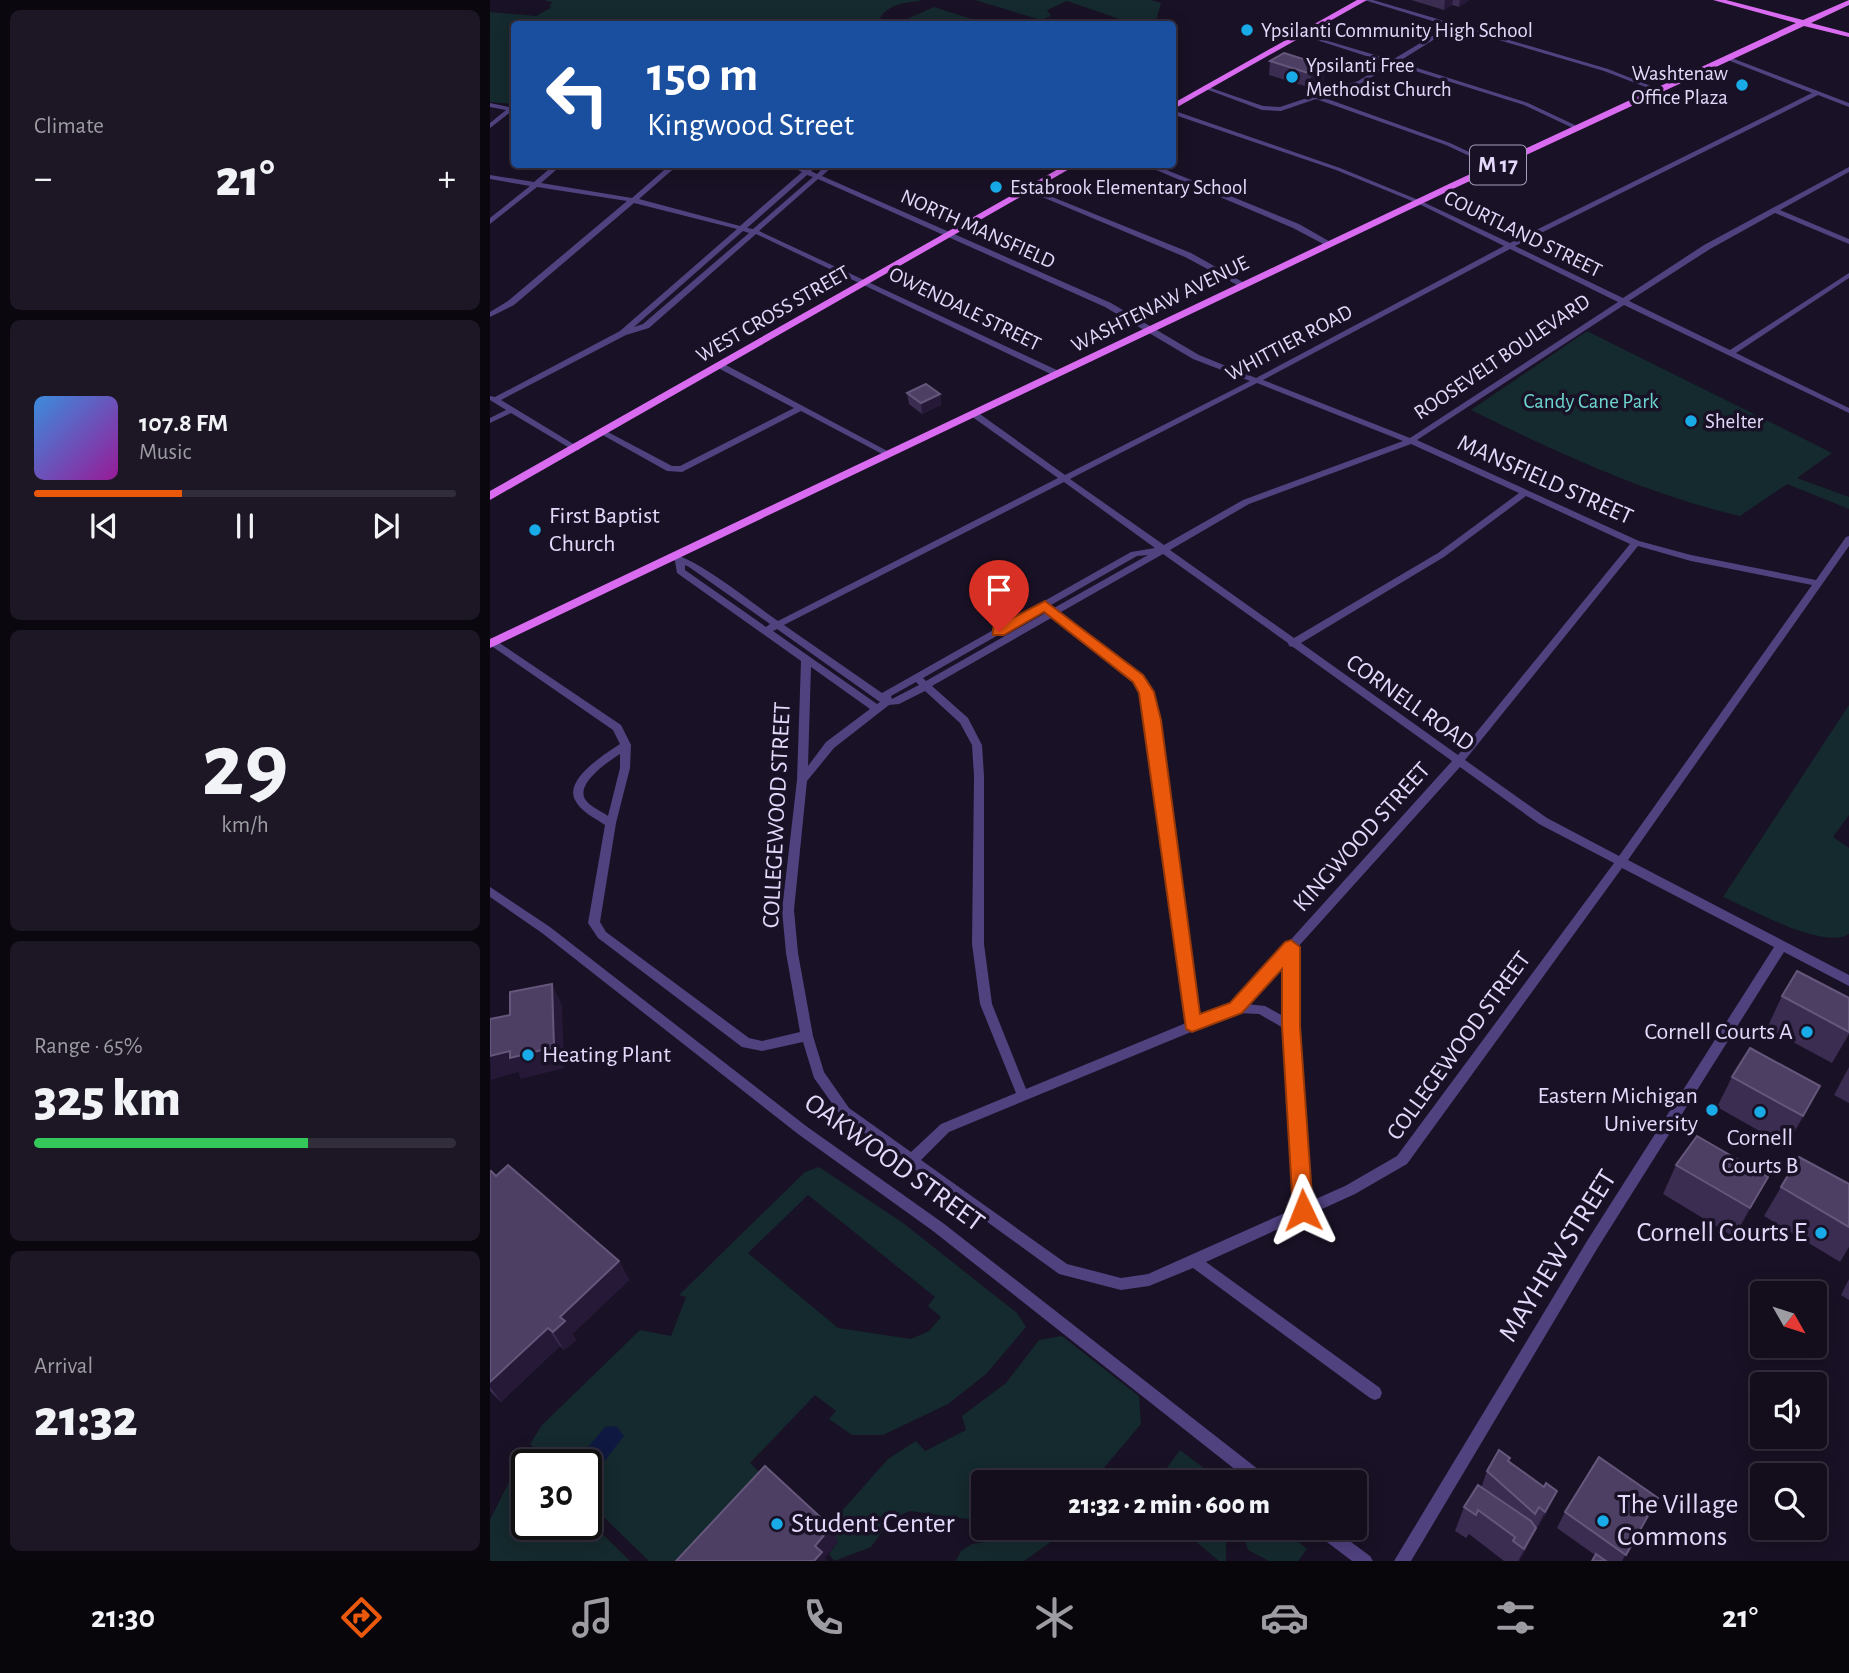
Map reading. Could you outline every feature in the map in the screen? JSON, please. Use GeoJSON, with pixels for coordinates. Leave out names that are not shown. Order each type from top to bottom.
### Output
{"type":"FeatureCollection","features":[{"type":"Feature","properties":{"kind":"main road"},"geometry":{"type":"LineString","coordinates":[[1176,107],[1365,0]]}},
{"type":"Feature","properties":{"kind":"main road"},"geometry":{"type":"LineString","coordinates":[[1717,0],[1849,35]]}},
{"type":"Feature","properties":{"kind":"main road","name":"WASHTENAW AVENUE"},"geometry":{"type":"LineString","coordinates":[[491,643],[676,559],[889,454],[1330,244],[1849,2]]}},
{"type":"Feature","properties":{"kind":"main road","name":"WEST CROSS STREET"},"geometry":{"type":"LineString","coordinates":[[490,496],[1067,168]]}},
{"type":"Feature","properties":{"kind":"street"},"geometry":{"type":"LineString","coordinates":[[1365,0],[1606,69],[1658,90]]}},
{"type":"Feature","properties":{"kind":"street"},"geometry":{"type":"LineString","coordinates":[[1206,88],[1270,110],[1281,109],[1360,82],[1454,25]]}},
{"type":"Feature","properties":{"kind":"street"},"geometry":{"type":"LineString","coordinates":[[1303,34],[1526,104],[1577,128]]}},
{"type":"Feature","properties":{"kind":"street"},"geometry":{"type":"LineString","coordinates":[[1727,58],[1849,105]]}},
{"type":"Feature","properties":{"kind":"street","name":"WHITTIER ROAD"},"geometry":{"type":"LineString","coordinates":[[765,631],[1256,380],[1510,246],[1817,93]]}},
{"type":"Feature","properties":{"kind":"street"},"geometry":{"type":"LineString","coordinates":[[1315,97],[1443,142],[1495,166]]}},
{"type":"Feature","properties":{"kind":"street"},"geometry":{"type":"LineString","coordinates":[[490,105],[511,109]]}},
{"type":"Feature","properties":{"kind":"street"},"geometry":{"type":"LineString","coordinates":[[490,126],[511,110]]}},
{"type":"Feature","properties":{"kind":"street","name":"COURTLAND STREET"},"geometry":{"type":"LineString","coordinates":[[1176,111],[1338,169],[1419,202],[1849,411]]}},
{"type":"Feature","properties":{"kind":"street"},"geometry":{"type":"LineString","coordinates":[[490,222],[554,168]]}},
{"type":"Feature","properties":{"kind":"street"},"geometry":{"type":"LineString","coordinates":[[490,315],[511,303],[671,168]]}},
{"type":"Feature","properties":{"kind":"street","name":"NORTH MANSFIELD"},"geometry":{"type":"LineString","coordinates":[[798,168],[1108,305],[1149,331]]}},
{"type":"Feature","properties":{"kind":"street"},"geometry":{"type":"LineString","coordinates":[[623,333],[810,168]]}},
{"type":"Feature","properties":{"kind":"street"},"geometry":{"type":"LineString","coordinates":[[576,448],[493,398],[623,333],[646,327],[827,168]]}},
{"type":"Feature","properties":{"kind":"street"},"geometry":{"type":"LineString","coordinates":[[1155,168],[1296,226],[1330,244]]}},
{"type":"Feature","properties":{"kind":"street","name":"ROOSEVELT BOULEVARD"},"geometry":{"type":"LineString","coordinates":[[921,682],[1055,613],[1245,502],[1411,441],[1621,300],[1707,247],[1849,169]]}},
{"type":"Feature","properties":{"kind":"street","name":"OWENDALE STREET"},"geometry":{"type":"LineString","coordinates":[[490,177],[631,200],[755,232],[868,282],[1058,374]]}},
{"type":"Feature","properties":{"kind":"street"},"geometry":{"type":"LineString","coordinates":[[1030,190],[1188,255],[1244,285]]}},
{"type":"Feature","properties":{"kind":"street"},"geometry":{"type":"LineString","coordinates":[[1775,210],[1849,242]]}},
{"type":"Feature","properties":{"kind":"street"},"geometry":{"type":"LineString","coordinates":[[1730,354],[1849,275]]}},
{"type":"Feature","properties":{"kind":"street","name":"MANSFIELD STREET"},"geometry":{"type":"LineString","coordinates":[[1149,331],[1185,352],[1411,441],[1636,543],[1690,558],[1818,583]]}},
{"type":"Feature","properties":{"kind":"street"},"geometry":{"type":"LineString","coordinates":[[721,366],[889,454]]}},
{"type":"Feature","properties":{"kind":"street"},"geometry":{"type":"LineString","coordinates":[[603,433],[670,470],[682,469],[800,408]]}},
{"type":"Feature","properties":{"kind":"street"},"geometry":{"type":"LineString","coordinates":[[490,421],[511,410]]}},
{"type":"Feature","properties":{"kind":"street","name":"CORNELL ROAD"},"geometry":{"type":"LineString","coordinates":[[974,414],[1543,821],[1849,981]]}},
{"type":"Feature","properties":{"kind":"street"},"geometry":{"type":"LineString","coordinates":[[1292,644],[1441,555],[1525,493]]}},
{"type":"Feature","properties":{"kind":"street","name":"COLLEGEWOOD STREET"},"geometry":{"type":"LineString","coordinates":[[806,660],[802,780],[788,910],[792,953],[807,1036],[818,1074],[845,1112],[913,1158],[1064,1270],[1121,1284],[1149,1280],[1194,1261],[1350,1190],[1402,1160],[1620,862],[1849,539]]}},
{"type":"Feature","properties":{"kind":"street","name":"KINGWOOD STREET"},"geometry":{"type":"LineString","coordinates":[[913,1158],[945,1128],[1236,1008],[1458,762],[1636,543]]}},
{"type":"Feature","properties":{"kind":"street","name":"ROOSEVELT BOULEVARD"},"geometry":{"type":"LineString","coordinates":[[802,780],[830,745],[887,702],[895,702],[921,682],[1045,605],[1134,554],[1163,549]]}},
{"type":"Feature","properties":{"kind":"street"},"geometry":{"type":"LineString","coordinates":[[676,559],[692,565],[887,702]]}},
{"type":"Feature","properties":{"kind":"street"},"geometry":{"type":"LineString","coordinates":[[676,559],[680,570],[877,709]]}},
{"type":"Feature","properties":{"kind":"street"},"geometry":{"type":"LineString","coordinates":[[1045,605],[1138,679],[1147,692],[1153,720],[1192,1024]]}},
{"type":"Feature","properties":{"kind":"street"},"geometry":{"type":"LineString","coordinates":[[491,643],[617,728],[626,745],[625,768],[611,822],[594,923],[602,935],[746,1043],[762,1046],[807,1036]]}},
{"type":"Feature","properties":{"kind":"street"},"geometry":{"type":"LineString","coordinates":[[806,660],[818,653]]}},
{"type":"Feature","properties":{"kind":"street"},"geometry":{"type":"LineString","coordinates":[[921,682],[964,722],[976,745],[979,776],[978,944],[986,1004],[1023,1096]]}},
{"type":"Feature","properties":{"kind":"street"},"geometry":{"type":"LineString","coordinates":[[611,822],[580,800],[578,792],[582,780],[626,745]]}},
{"type":"Feature","properties":{"kind":"street","name":"OAKWOOD STREET"},"geometry":{"type":"LineString","coordinates":[[490,891],[546,929],[802,1130],[938,1227],[1248,1470]]}},
{"type":"Feature","properties":{"kind":"street","name":"MAYHEW STREET"},"geometry":{"type":"LineString","coordinates":[[1402,1561],[1591,1245],[1782,945]]}},
{"type":"Feature","properties":{"kind":"street"},"geometry":{"type":"LineString","coordinates":[[1291,947],[1291,1026],[1303,1210]]}},
{"type":"Feature","properties":{"kind":"street"},"geometry":{"type":"LineString","coordinates":[[1236,1008],[1261,1009],[1291,1026]]}},
{"type":"Feature","properties":{"kind":"street"},"geometry":{"type":"LineString","coordinates":[[1194,1261],[1374,1393]]}},
{"type":"Feature","properties":{"kind":"street"},"geometry":{"type":"LineString","coordinates":[[1336,1540],[1365,1561]]}},
{"type":"Feature","properties":{"kind":"green space"},"geometry":{"type":"Polygon","coordinates":[[[975,0],[1151,0],[1161,3],[1156,21],[1125,21],[1067,1],[1047,10],[1051,16],[1041,20],[975,0]]]}},
{"type":"Feature","properties":{"kind":"green space"},"geometry":{"type":"Polygon","coordinates":[[[545,1],[922,1],[893,7],[884,13],[881,21],[511,21],[511,104],[490,102],[490,12],[536,16],[552,7],[549,6],[553,2],[545,1]]]}},
{"type":"Feature","properties":{"kind":"green space"},"geometry":{"type":"Polygon","coordinates":[[[934,7],[978,21],[902,21],[934,7]]]}},
{"type":"Feature","properties":{"kind":"green space","name":"Candy Cane Park"},"geometry":{"type":"Polygon","coordinates":[[[1587,331],[1832,453],[1797,478],[1849,497],[1849,509],[1787,484],[1740,516],[1705,507],[1603,471],[1471,410],[1587,331]]]}},
{"type":"Feature","properties":{"kind":"green space"},"geometry":{"type":"Polygon","coordinates":[[[1849,705],[1849,815],[1833,837],[1849,848],[1849,934],[1822,937],[1787,926],[1723,897],[1849,705]]]}},
{"type":"Feature","properties":{"kind":"green space"},"geometry":{"type":"Polygon","coordinates":[[[819,1167],[903,1223],[1017,1313],[1026,1327],[986,1374],[948,1404],[883,1435],[852,1435],[829,1419],[836,1411],[815,1395],[750,1463],[766,1478],[698,1561],[649,1561],[602,1515],[602,1449],[535,1449],[530,1444],[542,1425],[640,1330],[671,1336],[686,1297],[679,1295],[805,1172],[819,1167]],[[808,1195],[748,1253],[838,1328],[911,1339],[929,1331],[941,1317],[928,1306],[935,1297],[808,1195]]]}},
{"type":"Feature","properties":{"kind":"green space"},"geometry":{"type":"Polygon","coordinates":[[[1062,1336],[1139,1396],[1141,1424],[1102,1470],[971,1470],[971,1519],[910,1511],[891,1519],[871,1547],[834,1561],[829,1554],[838,1542],[825,1530],[888,1459],[916,1441],[925,1451],[966,1430],[962,1416],[1006,1383],[1039,1340],[1062,1336]]]}},
{"type":"Feature","properties":{"kind":"green space"},"geometry":{"type":"Polygon","coordinates":[[[1180,1450],[1206,1470],[1165,1470],[1180,1450]]]}},
{"type":"Feature","properties":{"kind":"green space"},"geometry":{"type":"Polygon","coordinates":[[[511,1478],[511,1540],[602,1540],[602,1534],[630,1561],[490,1561],[490,1520],[511,1478]]]}},
{"type":"Feature","properties":{"kind":"green space"},"geometry":{"type":"Polygon","coordinates":[[[999,1540],[1055,1540],[1024,1561],[956,1561],[961,1551],[972,1544],[999,1540]]]}},
{"type":"Feature","properties":{"kind":"green space"},"geometry":{"type":"Polygon","coordinates":[[[1194,1540],[1226,1540],[1226,1561],[1219,1561],[1194,1540]]]}},
{"type":"Feature","properties":{"kind":"green space"},"geometry":{"type":"Polygon","coordinates":[[[1245,1540],[1296,1540],[1307,1549],[1298,1561],[1269,1561],[1248,1550],[1245,1540]]]}},
{"type":"Feature","properties":{"kind":"water"},"geometry":{"type":"Polygon","coordinates":[[[616,1426],[624,1436],[602,1464],[602,1449],[586,1449],[605,1427],[616,1426]]]}},
{"type":"Feature","properties":{"kind":"building"},"geometry":{"type":"Polygon","coordinates":[[[1284,53],[1325,66],[1311,74],[1270,61],[1284,53]]]}},
{"type":"Feature","properties":{"kind":"building"},"geometry":{"type":"Polygon","coordinates":[[[926,384],[940,394],[921,403],[907,393],[926,384]]]}},
{"type":"Feature","properties":{"kind":"building"},"geometry":{"type":"Polygon","coordinates":[[[1797,971],[1849,998],[1849,1032],[1782,996],[1797,971]]]}},
{"type":"Feature","properties":{"kind":"building"},"geometry":{"type":"Polygon","coordinates":[[[552,984],[554,1047],[510,1058],[510,1051],[490,1056],[490,1019],[510,1015],[510,992],[552,984]]]}},
{"type":"Feature","properties":{"kind":"building"},"geometry":{"type":"Polygon","coordinates":[[[1750,1048],[1820,1086],[1803,1116],[1732,1077],[1750,1048]]]}},
{"type":"Feature","properties":{"kind":"building"},"geometry":{"type":"Polygon","coordinates":[[[1697,1136],[1768,1177],[1750,1208],[1676,1165],[1697,1136]]]}},
{"type":"Feature","properties":{"kind":"building"},"geometry":{"type":"Polygon","coordinates":[[[1799,1157],[1849,1184],[1849,1227],[1781,1187],[1799,1157]]]}},
{"type":"Feature","properties":{"kind":"building"},"geometry":{"type":"Polygon","coordinates":[[[508,1165],[619,1261],[560,1317],[565,1321],[553,1332],[548,1328],[490,1382],[490,1172],[496,1176],[508,1165]]]}},
{"type":"Feature","properties":{"kind":"building"},"geometry":{"type":"Polygon","coordinates":[[[1499,1450],[1510,1458],[1508,1461],[1544,1487],[1546,1483],[1557,1491],[1545,1512],[1539,1507],[1535,1514],[1487,1471],[1499,1450]]]}},
{"type":"Feature","properties":{"kind":"building","name":"The Village Commons"},"geometry":{"type":"Polygon","coordinates":[[[1599,1457],[1658,1498],[1626,1555],[1565,1512],[1599,1457]]]}},
{"type":"Feature","properties":{"kind":"building","name":"Student Center"},"geometry":{"type":"Polygon","coordinates":[[[765,1466],[831,1527],[815,1546],[822,1552],[814,1561],[676,1561],[765,1466]]]}},
{"type":"Feature","properties":{"kind":"building"},"geometry":{"type":"Polygon","coordinates":[[[1478,1485],[1531,1521],[1536,1528],[1524,1549],[1513,1541],[1515,1537],[1478,1510],[1476,1515],[1464,1507],[1478,1485]]]}},
{"type":"Feature","properties":{"kind":"building"},"geometry":{"type":"Polygon","coordinates":[[[1596,1554],[1606,1561],[1592,1561],[1596,1554]]]}},
{"type":"Feature","properties":{"kind":"place","name":"Ypsilanti Community High School"},"geometry":{"type":"Point","coordinates":[1247,30]}},
{"type":"Feature","properties":{"kind":"place","name":"Ypsilanti Free Methodist Church"},"geometry":{"type":"Point","coordinates":[1292,77]}},
{"type":"Feature","properties":{"kind":"place","name":"Washtenaw Office Plaza"},"geometry":{"type":"Point","coordinates":[1742,85]}},
{"type":"Feature","properties":{"kind":"place","name":"Estabrook Elementary School"},"geometry":{"type":"Point","coordinates":[996,187]}},
{"type":"Feature","properties":{"kind":"place","name":"Shelter"},"geometry":{"type":"Point","coordinates":[1691,421]}},
{"type":"Feature","properties":{"kind":"place","name":"First Baptist Church"},"geometry":{"type":"Point","coordinates":[535,530]}},
{"type":"Feature","properties":{"kind":"place","name":"Cornell Courts A"},"geometry":{"type":"Point","coordinates":[1807,1032]}},
{"type":"Feature","properties":{"kind":"place","name":"Heating Plant"},"geometry":{"type":"Point","coordinates":[528,1055]}},
{"type":"Feature","properties":{"kind":"place","name":"Eastern Michigan University"},"geometry":{"type":"Point","coordinates":[1712,1110]}},
{"type":"Feature","properties":{"kind":"place","name":"Cornell Courts B"},"geometry":{"type":"Point","coordinates":[1760,1112]}},
{"type":"Feature","properties":{"kind":"place","name":"Cornell Courts E"},"geometry":{"type":"Point","coordinates":[1821,1233]}},
{"type":"Feature","properties":{"kind":"place","name":"The Village Commons"},"geometry":{"type":"Point","coordinates":[1603,1521]}},
{"type":"Feature","properties":{"kind":"place","name":"Student Center"},"geometry":{"type":"Point","coordinates":[777,1524]}},
{"type":"Feature","properties":{"kind":"route"},"geometry":{"type":"LineString","coordinates":[[999,632],[1045,605],[1138,679],[1147,692],[1153,720],[1192,1024],[1236,1008],[1291,947],[1291,1026],[1303,1210]]}}]}
